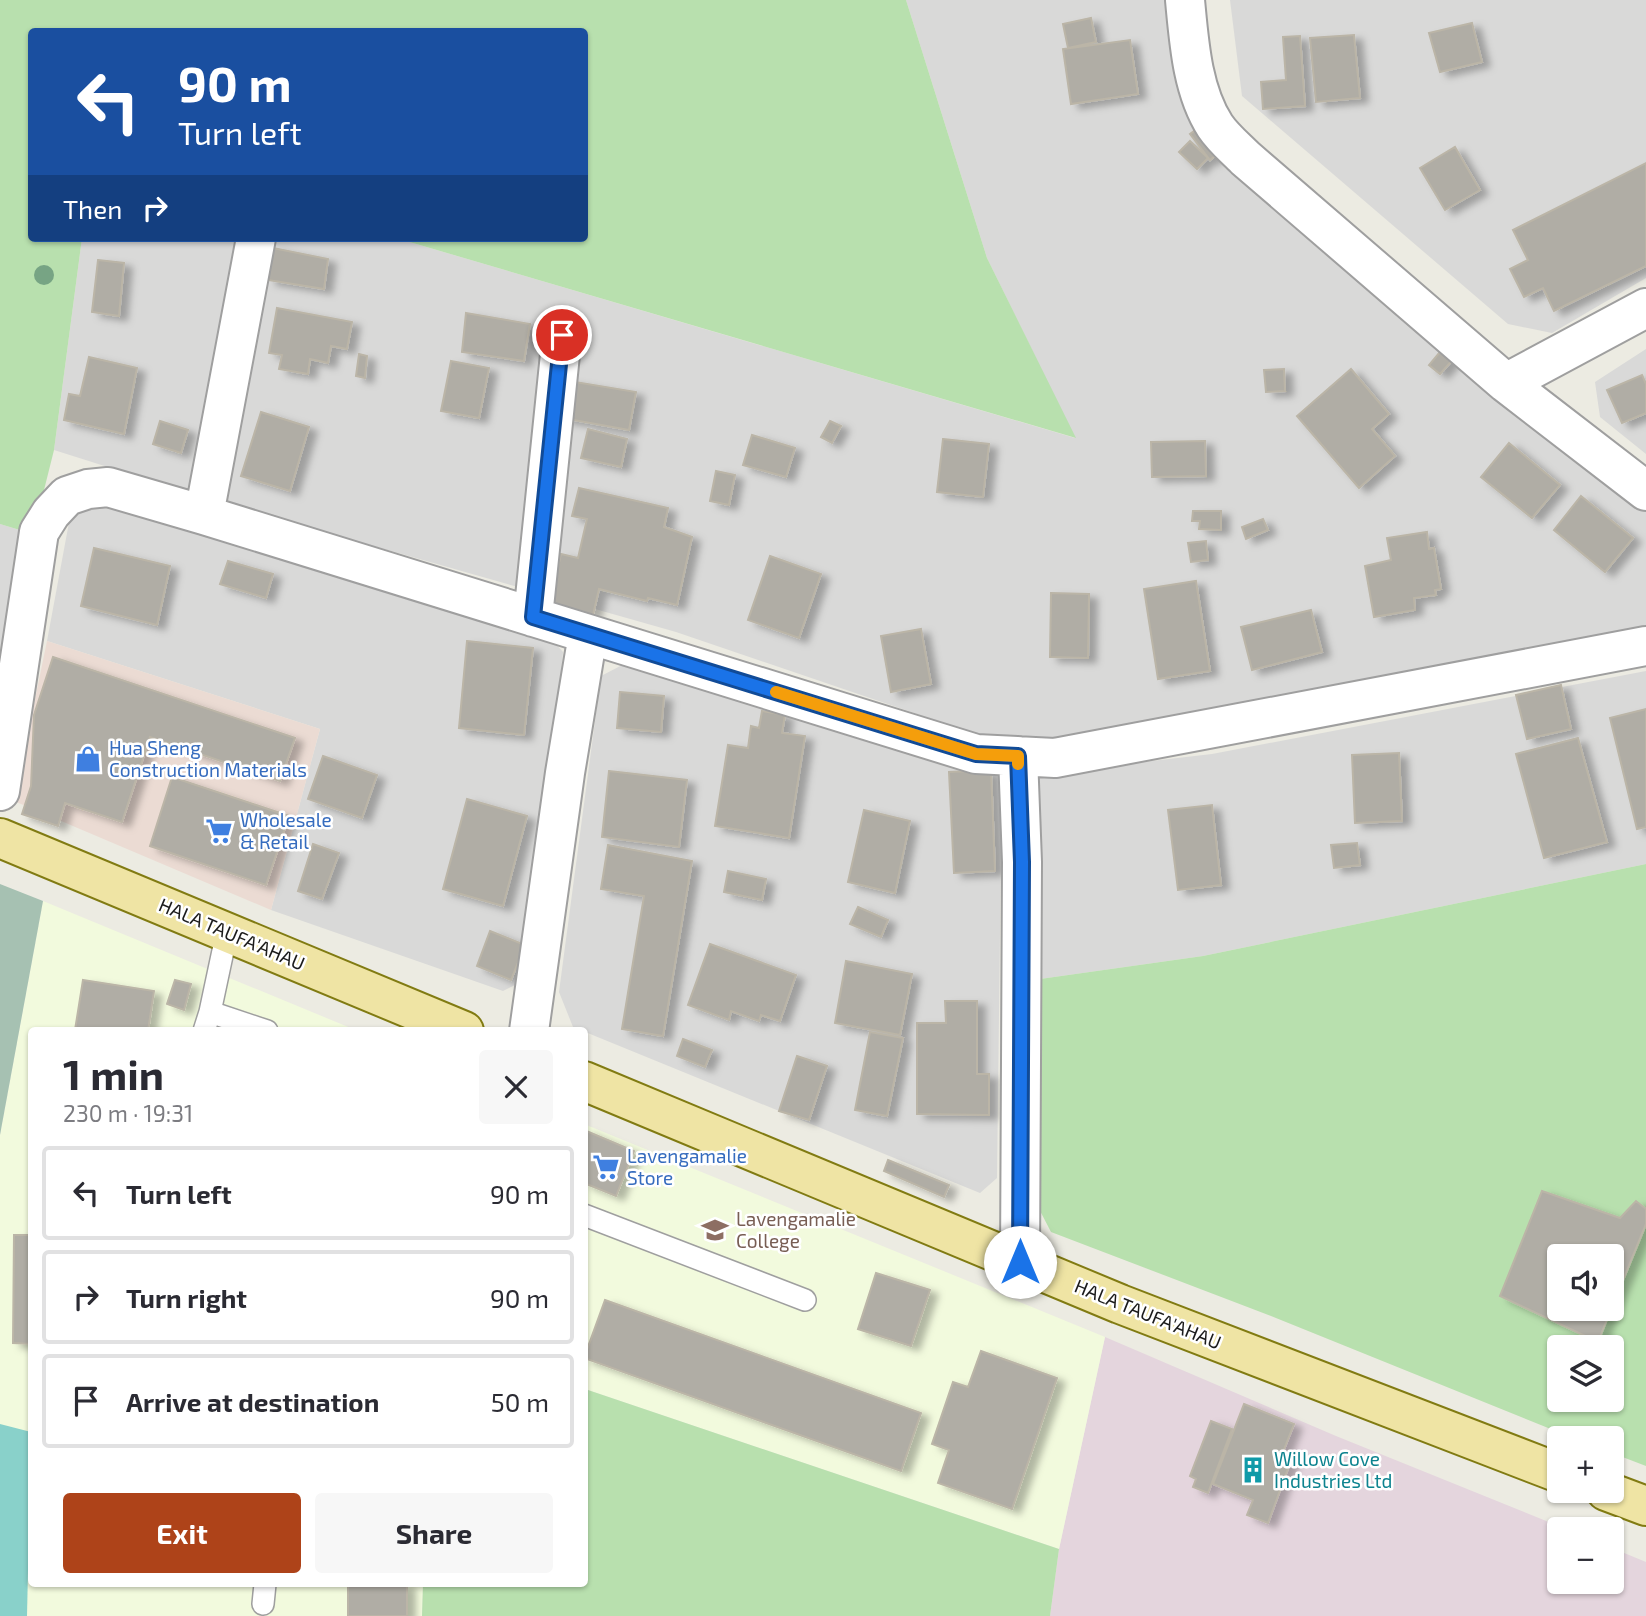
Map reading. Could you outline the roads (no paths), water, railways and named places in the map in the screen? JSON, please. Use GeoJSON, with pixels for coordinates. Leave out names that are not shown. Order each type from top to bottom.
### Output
{"type":"FeatureCollection","features":[{"type":"Feature","properties":{"kind":"main road","name":"HALA TAUFA'AHAU"},"geometry":{"type":"LineString","coordinates":[[0,838],[227,933],[428,1023],[446,1027]]}},
{"type":"Feature","properties":{"kind":"main road","name":"HALA TAUFA'AHAU"},"geometry":{"type":"LineString","coordinates":[[588,1083],[1120,1304],[1547,1468]]}},
{"type":"Feature","properties":{"kind":"main road"},"geometry":{"type":"LineString","coordinates":[[1624,1498],[1646,1506]]}},
{"type":"Feature","properties":{"kind":"street"},"geometry":{"type":"LineString","coordinates":[[1185,0],[1189,43],[1198,86],[1215,126],[1245,158],[1506,383],[1646,491]]}},
{"type":"Feature","properties":{"kind":"street"},"geometry":{"type":"LineString","coordinates":[[204,515],[255,242]]}},
{"type":"Feature","properties":{"kind":"street"},"geometry":{"type":"LineString","coordinates":[[1506,383],[1646,308]]}},
{"type":"Feature","properties":{"kind":"street"},"geometry":{"type":"LineString","coordinates":[[533,617],[562,335]]}},
{"type":"Feature","properties":{"kind":"street"},"geometry":{"type":"LineString","coordinates":[[0,791],[39,532],[51,513],[68,496],[88,489],[108,487],[976,754],[1055,758],[1646,646]]}},
{"type":"Feature","properties":{"kind":"street"},"geometry":{"type":"LineString","coordinates":[[530,1027],[565,773],[588,634]]}},
{"type":"Feature","properties":{"kind":"street"},"geometry":{"type":"LineString","coordinates":[[1018,756],[1022,862],[1020,1262]]}},
{"type":"Feature","properties":{"kind":"lane"},"geometry":{"type":"LineString","coordinates":[[227,933],[207,1021],[243,1027]]}},
{"type":"Feature","properties":{"kind":"lane"},"geometry":{"type":"LineString","coordinates":[[588,1217],[806,1300]]}},
{"type":"Feature","properties":{"kind":"place","name":"Hua Sheng Construction Materials"},"geometry":{"type":"Point","coordinates":[88,759]}},
{"type":"Feature","properties":{"kind":"place","name":"Wholesale & Retail"},"geometry":{"type":"Point","coordinates":[219,831]}},
{"type":"Feature","properties":{"kind":"place","name":"Lavengamalie Store"},"geometry":{"type":"Point","coordinates":[606,1167]}},
{"type":"Feature","properties":{"kind":"place","name":"Lavengamalie College"},"geometry":{"type":"Point","coordinates":[715,1230]}},
{"type":"Feature","properties":{"kind":"place","name":"Willow Cove Industries Ltd"},"geometry":{"type":"Point","coordinates":[1253,1470]}}]}
